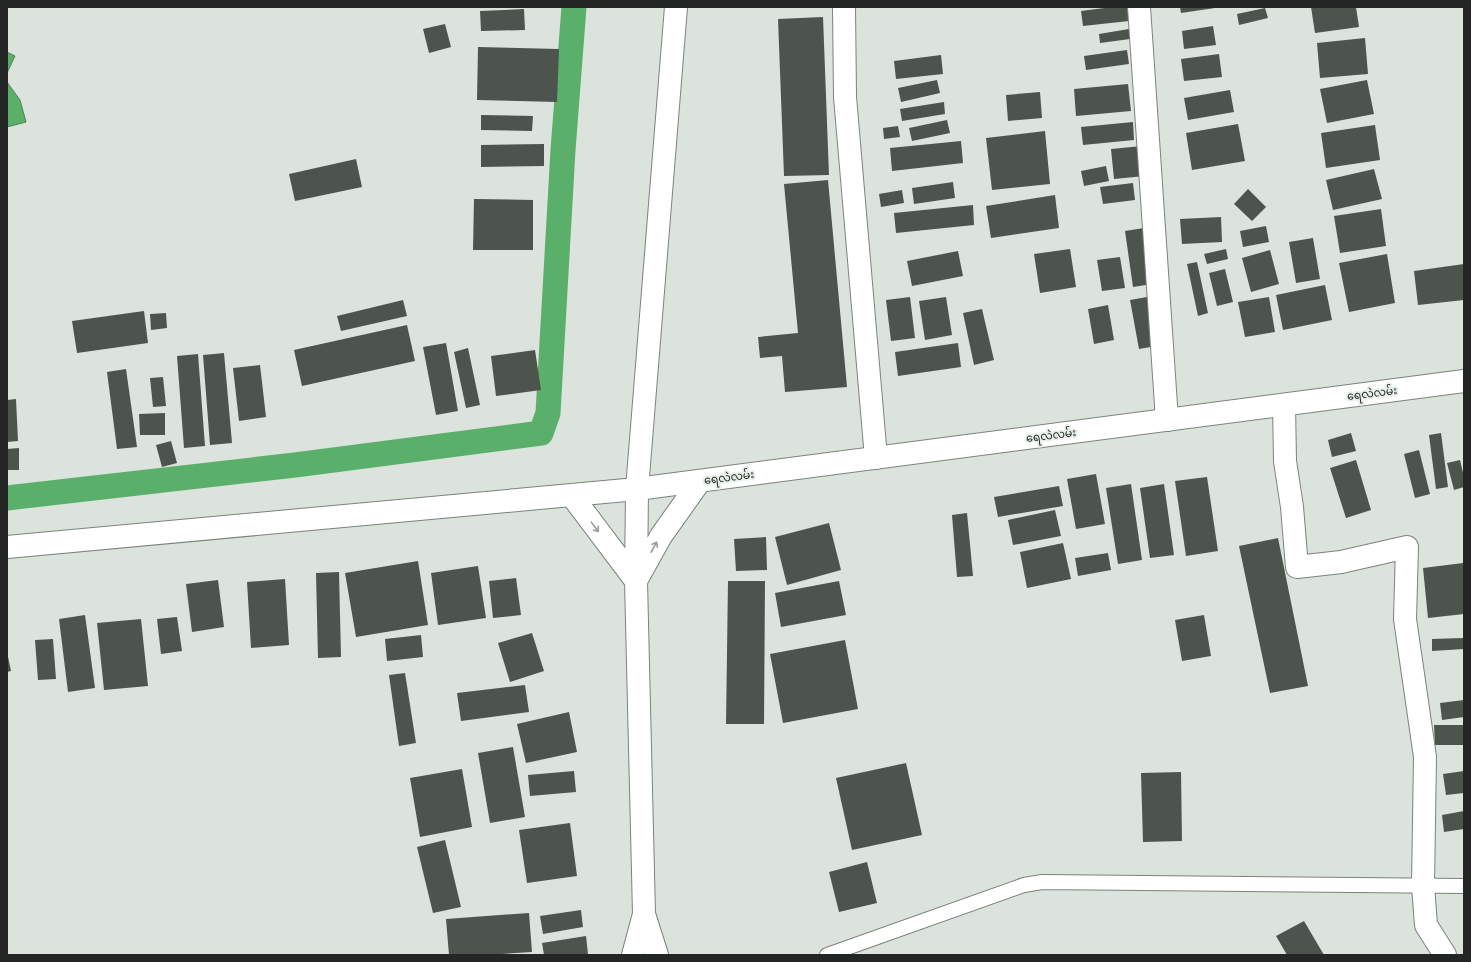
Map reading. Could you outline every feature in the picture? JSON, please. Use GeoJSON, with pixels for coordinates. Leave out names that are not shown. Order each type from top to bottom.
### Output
{"type":"FeatureCollection","features":[{"type":"Feature","properties":{"kind":"main road"},"geometry":{"type":"LineString","coordinates":[[657,955],[644,914],[636,581],[638,489],[676,7]]}},
{"type":"Feature","properties":{"kind":"main road"},"geometry":{"type":"LineString","coordinates":[[844,7],[845,97],[876,458]]}},
{"type":"Feature","properties":{"kind":"main road"},"geometry":{"type":"LineString","coordinates":[[1139,7],[1167,420]]}},
{"type":"Feature","properties":{"kind":"main road","name":"ရေလဲလမ်း"},"geometry":{"type":"LineString","coordinates":[[7,547],[638,489],[1464,381]]}},
{"type":"Feature","properties":{"kind":"main road"},"geometry":{"type":"LineString","coordinates":[[1284,405],[1285,461],[1292,507],[1297,567],[1341,562],[1408,547],[1405,619],[1425,757],[1423,886],[1426,925],[1445,955]]}},
{"type":"Feature","properties":{"kind":"main road"},"geometry":{"type":"LineString","coordinates":[[636,581],[661,536],[700,481]]}},
{"type":"Feature","properties":{"kind":"main road"},"geometry":{"type":"LineString","coordinates":[[572,496],[636,581]]}},
{"type":"Feature","properties":{"kind":"main road"},"geometry":{"type":"LineString","coordinates":[[633,955],[644,914]]}},
{"type":"Feature","properties":{"kind":"lane"},"geometry":{"type":"LineString","coordinates":[[827,955],[1024,885],[1042,882],[1464,886]]}},
{"type":"Feature","properties":{"kind":"shaded area"},"geometry":{"type":"Polygon","coordinates":[[[7,52],[15,56],[7,73],[7,52]]]}},
{"type":"Feature","properties":{"kind":"shaded area"},"geometry":{"type":"Polygon","coordinates":[[[7,82],[20,100],[26,122],[7,127],[7,82]]]}},
{"type":"Feature","properties":{"kind":"building"},"geometry":{"type":"Polygon","coordinates":[[[1112,7],[1127,7],[1129,21],[1083,26],[1081,11],[1112,7]]]}},
{"type":"Feature","properties":{"kind":"building"},"geometry":{"type":"Polygon","coordinates":[[[1180,7],[1214,7],[1215,8],[1181,13],[1180,7]]]}},
{"type":"Feature","properties":{"kind":"building"},"geometry":{"type":"Polygon","coordinates":[[[1311,7],[1356,7],[1359,27],[1315,33],[1311,7]]]}},
{"type":"Feature","properties":{"kind":"building"},"geometry":{"type":"Polygon","coordinates":[[[1265,8],[1268,18],[1239,25],[1237,14],[1265,8]]]}},
{"type":"Feature","properties":{"kind":"building"},"geometry":{"type":"Polygon","coordinates":[[[524,9],[525,30],[481,31],[480,11],[524,9]]]}},
{"type":"Feature","properties":{"kind":"building"},"geometry":{"type":"Polygon","coordinates":[[[823,17],[829,175],[784,176],[778,19],[823,17]]]}},
{"type":"Feature","properties":{"kind":"building"},"geometry":{"type":"Polygon","coordinates":[[[445,24],[451,47],[429,53],[423,29],[445,24]]]}},
{"type":"Feature","properties":{"kind":"building"},"geometry":{"type":"Polygon","coordinates":[[[1213,26],[1216,45],[1184,49],[1182,31],[1213,26]]]}},
{"type":"Feature","properties":{"kind":"building"},"geometry":{"type":"Polygon","coordinates":[[[1129,29],[1130,39],[1100,43],[1099,34],[1129,29]]]}},
{"type":"Feature","properties":{"kind":"building"},"geometry":{"type":"Polygon","coordinates":[[[1365,38],[1368,74],[1320,78],[1317,43],[1365,38]]]}},
{"type":"Feature","properties":{"kind":"building"},"geometry":{"type":"Polygon","coordinates":[[[478,47],[559,49],[557,102],[477,100],[478,47]]]}},
{"type":"Feature","properties":{"kind":"building"},"geometry":{"type":"Polygon","coordinates":[[[1127,50],[1129,64],[1086,70],[1084,56],[1127,50]]]}},
{"type":"Feature","properties":{"kind":"building"},"geometry":{"type":"Polygon","coordinates":[[[1219,54],[1222,77],[1184,81],[1181,59],[1219,54]]]}},
{"type":"Feature","properties":{"kind":"building"},"geometry":{"type":"Polygon","coordinates":[[[941,55],[943,74],[896,79],[894,61],[941,55]]]}},
{"type":"Feature","properties":{"kind":"building"},"geometry":{"type":"Polygon","coordinates":[[[937,80],[940,93],[901,102],[898,88],[937,80]]]}},
{"type":"Feature","properties":{"kind":"building"},"geometry":{"type":"Polygon","coordinates":[[[1367,80],[1374,114],[1327,123],[1320,89],[1367,80]]]}},
{"type":"Feature","properties":{"kind":"building"},"geometry":{"type":"Polygon","coordinates":[[[1128,84],[1131,111],[1076,116],[1074,89],[1128,84]]]}},
{"type":"Feature","properties":{"kind":"building"},"geometry":{"type":"Polygon","coordinates":[[[1230,90],[1234,112],[1188,120],[1184,98],[1230,90]]]}},
{"type":"Feature","properties":{"kind":"building"},"geometry":{"type":"Polygon","coordinates":[[[1040,92],[1042,118],[1008,121],[1006,95],[1040,92]]]}},
{"type":"Feature","properties":{"kind":"building"},"geometry":{"type":"Polygon","coordinates":[[[944,102],[945,114],[902,121],[900,109],[944,102]]]}},
{"type":"Feature","properties":{"kind":"building"},"geometry":{"type":"Polygon","coordinates":[[[481,115],[533,116],[532,131],[481,130],[481,115]]]}},
{"type":"Feature","properties":{"kind":"building"},"geometry":{"type":"Polygon","coordinates":[[[947,120],[950,133],[912,141],[909,128],[947,120]]]}},
{"type":"Feature","properties":{"kind":"building"},"geometry":{"type":"Polygon","coordinates":[[[1133,122],[1134,140],[1083,145],[1081,127],[1133,122]]]}},
{"type":"Feature","properties":{"kind":"building"},"geometry":{"type":"Polygon","coordinates":[[[1238,124],[1245,161],[1192,170],[1186,133],[1238,124]]]}},
{"type":"Feature","properties":{"kind":"building"},"geometry":{"type":"Polygon","coordinates":[[[1375,125],[1380,160],[1326,168],[1321,133],[1375,125]]]}},
{"type":"Feature","properties":{"kind":"building"},"geometry":{"type":"Polygon","coordinates":[[[898,126],[900,137],[884,139],[883,128],[898,126]]]}},
{"type":"Feature","properties":{"kind":"building"},"geometry":{"type":"Polygon","coordinates":[[[1045,131],[1050,184],[992,190],[986,138],[1045,131]]]}},
{"type":"Feature","properties":{"kind":"building"},"geometry":{"type":"Polygon","coordinates":[[[961,141],[963,163],[892,171],[890,148],[961,141]]]}},
{"type":"Feature","properties":{"kind":"building"},"geometry":{"type":"Polygon","coordinates":[[[544,144],[544,166],[481,167],[481,145],[544,144]]]}},
{"type":"Feature","properties":{"kind":"building"},"geometry":{"type":"Polygon","coordinates":[[[1142,146],[1145,176],[1114,179],[1111,149],[1142,146]]]}},
{"type":"Feature","properties":{"kind":"building"},"geometry":{"type":"Polygon","coordinates":[[[356,159],[362,187],[295,201],[289,174],[356,159]]]}},
{"type":"Feature","properties":{"kind":"building"},"geometry":{"type":"Polygon","coordinates":[[[1106,166],[1109,181],[1084,186],[1081,171],[1106,166]]]}},
{"type":"Feature","properties":{"kind":"building"},"geometry":{"type":"Polygon","coordinates":[[[1374,169],[1382,199],[1333,210],[1326,180],[1374,169]]]}},
{"type":"Feature","properties":{"kind":"building"},"geometry":{"type":"Polygon","coordinates":[[[828,180],[847,387],[785,392],[782,356],[760,358],[758,337],[798,333],[784,184],[828,180]]]}},
{"type":"Feature","properties":{"kind":"building"},"geometry":{"type":"Polygon","coordinates":[[[953,182],[955,198],[914,204],[912,188],[953,182]]]}},
{"type":"Feature","properties":{"kind":"building"},"geometry":{"type":"Polygon","coordinates":[[[1133,183],[1135,200],[1103,204],[1100,187],[1133,183]]]}},
{"type":"Feature","properties":{"kind":"building"},"geometry":{"type":"Polygon","coordinates":[[[1248,189],[1266,207],[1252,221],[1234,204],[1248,189]]]}},
{"type":"Feature","properties":{"kind":"building"},"geometry":{"type":"Polygon","coordinates":[[[902,190],[904,203],[881,207],[879,194],[902,190]]]}},
{"type":"Feature","properties":{"kind":"building"},"geometry":{"type":"Polygon","coordinates":[[[1055,195],[1059,228],[991,238],[986,206],[1055,195]]]}},
{"type":"Feature","properties":{"kind":"building"},"geometry":{"type":"Polygon","coordinates":[[[474,199],[533,200],[533,250],[473,250],[474,199]]]}},
{"type":"Feature","properties":{"kind":"building"},"geometry":{"type":"Polygon","coordinates":[[[973,205],[974,225],[896,233],[894,213],[973,205]]]}},
{"type":"Feature","properties":{"kind":"building"},"geometry":{"type":"Polygon","coordinates":[[[1381,209],[1386,246],[1340,253],[1334,216],[1381,209]]]}},
{"type":"Feature","properties":{"kind":"building"},"geometry":{"type":"Polygon","coordinates":[[[1221,217],[1222,242],[1182,244],[1180,219],[1221,217]]]}},
{"type":"Feature","properties":{"kind":"building"},"geometry":{"type":"Polygon","coordinates":[[[1266,226],[1269,242],[1243,247],[1240,231],[1266,226]]]}},
{"type":"Feature","properties":{"kind":"building"},"geometry":{"type":"Polygon","coordinates":[[[1144,228],[1152,284],[1133,287],[1125,231],[1144,228]]]}},
{"type":"Feature","properties":{"kind":"building"},"geometry":{"type":"Polygon","coordinates":[[[1313,238],[1320,279],[1296,283],[1289,242],[1313,238]]]}},
{"type":"Feature","properties":{"kind":"building"},"geometry":{"type":"Polygon","coordinates":[[[1070,249],[1076,287],[1040,293],[1034,254],[1070,249]]]}},
{"type":"Feature","properties":{"kind":"building"},"geometry":{"type":"Polygon","coordinates":[[[1226,249],[1228,259],[1207,264],[1204,254],[1226,249]]]}},
{"type":"Feature","properties":{"kind":"building"},"geometry":{"type":"Polygon","coordinates":[[[1270,250],[1279,284],[1251,292],[1242,258],[1270,250]]]}},
{"type":"Feature","properties":{"kind":"building"},"geometry":{"type":"Polygon","coordinates":[[[958,251],[963,276],[912,286],[907,261],[958,251]]]}},
{"type":"Feature","properties":{"kind":"building"},"geometry":{"type":"Polygon","coordinates":[[[1387,254],[1395,303],[1349,312],[1339,263],[1387,254]]]}},
{"type":"Feature","properties":{"kind":"building"},"geometry":{"type":"Polygon","coordinates":[[[1120,257],[1125,288],[1102,291],[1097,260],[1120,257]]]}},
{"type":"Feature","properties":{"kind":"building"},"geometry":{"type":"Polygon","coordinates":[[[1197,262],[1208,313],[1198,316],[1187,264],[1197,262]]]}},
{"type":"Feature","properties":{"kind":"building"},"geometry":{"type":"Polygon","coordinates":[[[1464,264],[1464,300],[1418,305],[1414,271],[1464,264]]]}},
{"type":"Feature","properties":{"kind":"building"},"geometry":{"type":"Polygon","coordinates":[[[1225,269],[1233,302],[1217,306],[1209,273],[1225,269]]]}},
{"type":"Feature","properties":{"kind":"building"},"geometry":{"type":"Polygon","coordinates":[[[1325,285],[1332,320],[1283,330],[1276,295],[1325,285]]]}},
{"type":"Feature","properties":{"kind":"building"},"geometry":{"type":"Polygon","coordinates":[[[910,297],[915,338],[891,341],[886,300],[910,297]]]}},
{"type":"Feature","properties":{"kind":"building"},"geometry":{"type":"Polygon","coordinates":[[[946,297],[952,335],[925,340],[919,301],[946,297]]]}},
{"type":"Feature","properties":{"kind":"building"},"geometry":{"type":"Polygon","coordinates":[[[1147,297],[1156,346],[1139,349],[1130,300],[1147,297]]]}},
{"type":"Feature","properties":{"kind":"building"},"geometry":{"type":"Polygon","coordinates":[[[1269,297],[1275,332],[1245,337],[1238,302],[1269,297]]]}},
{"type":"Feature","properties":{"kind":"building"},"geometry":{"type":"Polygon","coordinates":[[[403,300],[407,316],[341,331],[337,316],[403,300]]]}},
{"type":"Feature","properties":{"kind":"building"},"geometry":{"type":"Polygon","coordinates":[[[1108,305],[1114,340],[1094,344],[1088,309],[1108,305]]]}},
{"type":"Feature","properties":{"kind":"building"},"geometry":{"type":"Polygon","coordinates":[[[982,309],[994,360],[974,365],[963,313],[982,309]]]}},
{"type":"Feature","properties":{"kind":"building"},"geometry":{"type":"Polygon","coordinates":[[[144,311],[148,343],[77,353],[72,321],[144,311]]]}},
{"type":"Feature","properties":{"kind":"building"},"geometry":{"type":"Polygon","coordinates":[[[166,313],[167,328],[151,330],[150,314],[166,313]]]}},
{"type":"Feature","properties":{"kind":"building"},"geometry":{"type":"Polygon","coordinates":[[[407,325],[415,361],[302,386],[294,350],[407,325]]]}},
{"type":"Feature","properties":{"kind":"building"},"geometry":{"type":"Polygon","coordinates":[[[446,343],[458,411],[436,415],[423,347],[446,343]]]}},
{"type":"Feature","properties":{"kind":"building"},"geometry":{"type":"Polygon","coordinates":[[[958,343],[961,367],[898,376],[895,352],[958,343]]]}},
{"type":"Feature","properties":{"kind":"building"},"geometry":{"type":"Polygon","coordinates":[[[468,348],[480,405],[466,408],[454,352],[468,348]]]}},
{"type":"Feature","properties":{"kind":"building"},"geometry":{"type":"Polygon","coordinates":[[[535,350],[541,390],[496,396],[491,356],[535,350]]]}},
{"type":"Feature","properties":{"kind":"building"},"geometry":{"type":"Polygon","coordinates":[[[224,353],[232,443],[210,445],[203,355],[224,353]]]}},
{"type":"Feature","properties":{"kind":"building"},"geometry":{"type":"Polygon","coordinates":[[[198,354],[205,446],[184,448],[177,356],[198,354]]]}},
{"type":"Feature","properties":{"kind":"building"},"geometry":{"type":"Polygon","coordinates":[[[260,365],[266,417],[239,421],[233,368],[260,365]]]}},
{"type":"Feature","properties":{"kind":"building"},"geometry":{"type":"Polygon","coordinates":[[[126,369],[137,447],[117,449],[107,372],[126,369]]]}},
{"type":"Feature","properties":{"kind":"building"},"geometry":{"type":"Polygon","coordinates":[[[163,377],[166,406],[153,407],[150,378],[163,377]]]}},
{"type":"Feature","properties":{"kind":"building"},"geometry":{"type":"Polygon","coordinates":[[[16,399],[18,441],[7,442],[7,400],[16,399]]]}},
{"type":"Feature","properties":{"kind":"building"},"geometry":{"type":"Polygon","coordinates":[[[165,413],[165,435],[140,435],[139,414],[165,413]]]}},
{"type":"Feature","properties":{"kind":"building"},"geometry":{"type":"Polygon","coordinates":[[[1351,433],[1356,451],[1332,457],[1328,440],[1351,433]]]}},
{"type":"Feature","properties":{"kind":"building"},"geometry":{"type":"Polygon","coordinates":[[[1441,433],[1448,487],[1436,489],[1429,435],[1441,433]]]}},
{"type":"Feature","properties":{"kind":"building"},"geometry":{"type":"Polygon","coordinates":[[[171,441],[177,463],[162,467],[156,445],[171,441]]]}},
{"type":"Feature","properties":{"kind":"building"},"geometry":{"type":"Polygon","coordinates":[[[19,448],[19,470],[7,470],[7,449],[19,448]]]}},
{"type":"Feature","properties":{"kind":"building"},"geometry":{"type":"Polygon","coordinates":[[[1419,450],[1430,494],[1415,498],[1404,454],[1419,450]]]}},
{"type":"Feature","properties":{"kind":"building"},"geometry":{"type":"Polygon","coordinates":[[[1356,460],[1371,510],[1346,518],[1330,468],[1356,460]]]}},
{"type":"Feature","properties":{"kind":"building"},"geometry":{"type":"Polygon","coordinates":[[[1460,460],[1464,477],[1464,487],[1454,490],[1447,463],[1460,460]]]}},
{"type":"Feature","properties":{"kind":"building"},"geometry":{"type":"Polygon","coordinates":[[[1096,474],[1105,524],[1076,529],[1067,479],[1096,474]]]}},
{"type":"Feature","properties":{"kind":"building"},"geometry":{"type":"Polygon","coordinates":[[[1207,477],[1218,551],[1186,556],[1175,481],[1207,477]]]}},
{"type":"Feature","properties":{"kind":"building"},"geometry":{"type":"Polygon","coordinates":[[[1131,484],[1142,560],[1118,564],[1106,488],[1131,484]]]}},
{"type":"Feature","properties":{"kind":"building"},"geometry":{"type":"Polygon","coordinates":[[[1164,484],[1174,555],[1150,558],[1140,488],[1164,484]]]}},
{"type":"Feature","properties":{"kind":"building"},"geometry":{"type":"Polygon","coordinates":[[[1059,486],[1063,506],[998,517],[994,497],[1059,486]]]}},
{"type":"Feature","properties":{"kind":"building"},"geometry":{"type":"Polygon","coordinates":[[[1055,510],[1061,536],[1013,545],[1008,520],[1055,510]]]}},
{"type":"Feature","properties":{"kind":"building"},"geometry":{"type":"Polygon","coordinates":[[[967,513],[973,576],[957,577],[952,515],[967,513]]]}},
{"type":"Feature","properties":{"kind":"building"},"geometry":{"type":"Polygon","coordinates":[[[829,523],[841,570],[787,585],[775,537],[829,523]]]}},
{"type":"Feature","properties":{"kind":"building"},"geometry":{"type":"Polygon","coordinates":[[[766,537],[767,570],[736,571],[734,539],[766,537]]]}},
{"type":"Feature","properties":{"kind":"building"},"geometry":{"type":"Polygon","coordinates":[[[1278,538],[1308,686],[1270,693],[1239,546],[1278,538]]]}},
{"type":"Feature","properties":{"kind":"building"},"geometry":{"type":"Polygon","coordinates":[[[1063,543],[1071,579],[1027,588],[1020,552],[1063,543]]]}},
{"type":"Feature","properties":{"kind":"building"},"geometry":{"type":"Polygon","coordinates":[[[1108,553],[1111,570],[1078,576],[1075,558],[1108,553]]]}},
{"type":"Feature","properties":{"kind":"building"},"geometry":{"type":"Polygon","coordinates":[[[418,561],[428,625],[356,637],[345,573],[418,561]]]}},
{"type":"Feature","properties":{"kind":"building"},"geometry":{"type":"Polygon","coordinates":[[[1463,563],[1464,614],[1428,618],[1423,568],[1463,563]]]}},
{"type":"Feature","properties":{"kind":"building"},"geometry":{"type":"Polygon","coordinates":[[[478,566],[486,618],[438,625],[431,573],[478,566]]]}},
{"type":"Feature","properties":{"kind":"building"},"geometry":{"type":"Polygon","coordinates":[[[339,572],[341,657],[318,658],[316,573],[339,572]]]}},
{"type":"Feature","properties":{"kind":"building"},"geometry":{"type":"Polygon","coordinates":[[[516,578],[521,615],[493,618],[489,581],[516,578]]]}},
{"type":"Feature","properties":{"kind":"building"},"geometry":{"type":"Polygon","coordinates":[[[285,579],[289,645],[251,648],[247,582],[285,579]]]}},
{"type":"Feature","properties":{"kind":"building"},"geometry":{"type":"Polygon","coordinates":[[[218,580],[224,627],[192,632],[186,584],[218,580]]]}},
{"type":"Feature","properties":{"kind":"building"},"geometry":{"type":"Polygon","coordinates":[[[728,581],[765,581],[764,724],[726,724],[728,581]]]}},
{"type":"Feature","properties":{"kind":"building"},"geometry":{"type":"Polygon","coordinates":[[[839,581],[846,615],[781,627],[775,593],[839,581]]]}},
{"type":"Feature","properties":{"kind":"building"},"geometry":{"type":"Polygon","coordinates":[[[85,615],[95,688],[68,692],[59,619],[85,615]]]}},
{"type":"Feature","properties":{"kind":"building"},"geometry":{"type":"Polygon","coordinates":[[[1204,615],[1211,656],[1182,661],[1175,620],[1204,615]]]}},
{"type":"Feature","properties":{"kind":"building"},"geometry":{"type":"Polygon","coordinates":[[[177,617],[182,651],[161,654],[157,619],[177,617]]]}},
{"type":"Feature","properties":{"kind":"building"},"geometry":{"type":"Polygon","coordinates":[[[141,619],[148,686],[104,690],[97,623],[141,619]]]}},
{"type":"Feature","properties":{"kind":"building"},"geometry":{"type":"Polygon","coordinates":[[[532,633],[544,671],[510,682],[498,643],[532,633]]]}},
{"type":"Feature","properties":{"kind":"building"},"geometry":{"type":"Polygon","coordinates":[[[421,635],[423,657],[387,661],[385,639],[421,635]]]}},
{"type":"Feature","properties":{"kind":"building"},"geometry":{"type":"Polygon","coordinates":[[[1463,638],[1464,649],[1432,651],[1432,639],[1463,638]]]}},
{"type":"Feature","properties":{"kind":"building"},"geometry":{"type":"Polygon","coordinates":[[[53,639],[56,679],[38,680],[35,640],[53,639]]]}},
{"type":"Feature","properties":{"kind":"building"},"geometry":{"type":"Polygon","coordinates":[[[845,640],[858,709],[783,723],[770,654],[845,640]]]}},
{"type":"Feature","properties":{"kind":"building"},"geometry":{"type":"Polygon","coordinates":[[[7,652],[11,671],[7,672],[7,652]]]}},
{"type":"Feature","properties":{"kind":"building"},"geometry":{"type":"Polygon","coordinates":[[[405,673],[416,743],[399,746],[389,675],[405,673]]]}},
{"type":"Feature","properties":{"kind":"building"},"geometry":{"type":"Polygon","coordinates":[[[525,685],[529,712],[461,721],[457,693],[525,685]]]}},
{"type":"Feature","properties":{"kind":"building"},"geometry":{"type":"Polygon","coordinates":[[[1464,700],[1464,717],[1442,720],[1440,703],[1464,700]]]}},
{"type":"Feature","properties":{"kind":"building"},"geometry":{"type":"Polygon","coordinates":[[[569,712],[577,752],[526,763],[517,724],[569,712]]]}},
{"type":"Feature","properties":{"kind":"building"},"geometry":{"type":"Polygon","coordinates":[[[1434,725],[1464,725],[1464,745],[1435,745],[1434,725]]]}},
{"type":"Feature","properties":{"kind":"building"},"geometry":{"type":"Polygon","coordinates":[[[513,747],[525,817],[490,823],[478,753],[513,747]]]}},
{"type":"Feature","properties":{"kind":"building"},"geometry":{"type":"Polygon","coordinates":[[[906,763],[922,835],[852,850],[836,778],[906,763]]]}},
{"type":"Feature","properties":{"kind":"building"},"geometry":{"type":"Polygon","coordinates":[[[462,769],[472,827],[420,837],[410,778],[462,769]]]}},
{"type":"Feature","properties":{"kind":"building"},"geometry":{"type":"Polygon","coordinates":[[[574,771],[576,792],[530,796],[528,775],[574,771]]]}},
{"type":"Feature","properties":{"kind":"building"},"geometry":{"type":"Polygon","coordinates":[[[1464,771],[1464,793],[1446,795],[1443,774],[1464,771]]]}},
{"type":"Feature","properties":{"kind":"building"},"geometry":{"type":"Polygon","coordinates":[[[1181,772],[1182,841],[1143,842],[1141,773],[1181,772]]]}},
{"type":"Feature","properties":{"kind":"building"},"geometry":{"type":"Polygon","coordinates":[[[1464,811],[1464,829],[1444,832],[1442,815],[1464,811]]]}},
{"type":"Feature","properties":{"kind":"building"},"geometry":{"type":"Polygon","coordinates":[[[570,823],[577,876],[527,883],[519,830],[570,823]]]}},
{"type":"Feature","properties":{"kind":"building"},"geometry":{"type":"Polygon","coordinates":[[[445,840],[461,907],[433,913],[417,847],[445,840]]]}},
{"type":"Feature","properties":{"kind":"building"},"geometry":{"type":"Polygon","coordinates":[[[867,862],[877,903],[839,912],[829,872],[867,862]]]}},
{"type":"Feature","properties":{"kind":"building"},"geometry":{"type":"Polygon","coordinates":[[[581,910],[583,927],[543,934],[540,916],[581,910]]]}},
{"type":"Feature","properties":{"kind":"building"},"geometry":{"type":"Polygon","coordinates":[[[529,913],[532,952],[485,955],[449,955],[446,919],[529,913]]]}},
{"type":"Feature","properties":{"kind":"building"},"geometry":{"type":"Polygon","coordinates":[[[1304,921],[1324,955],[1287,955],[1276,936],[1304,921]]]}},
{"type":"Feature","properties":{"kind":"building"},"geometry":{"type":"Polygon","coordinates":[[[586,936],[588,954],[544,955],[542,943],[586,936]]]}},
{"type":"Feature","properties":{"kind":"waterway"},"geometry":{"type":"LineString","coordinates":[[7,498],[295,465],[541,433],[548,413],[563,150],[574,7]]}}]}
